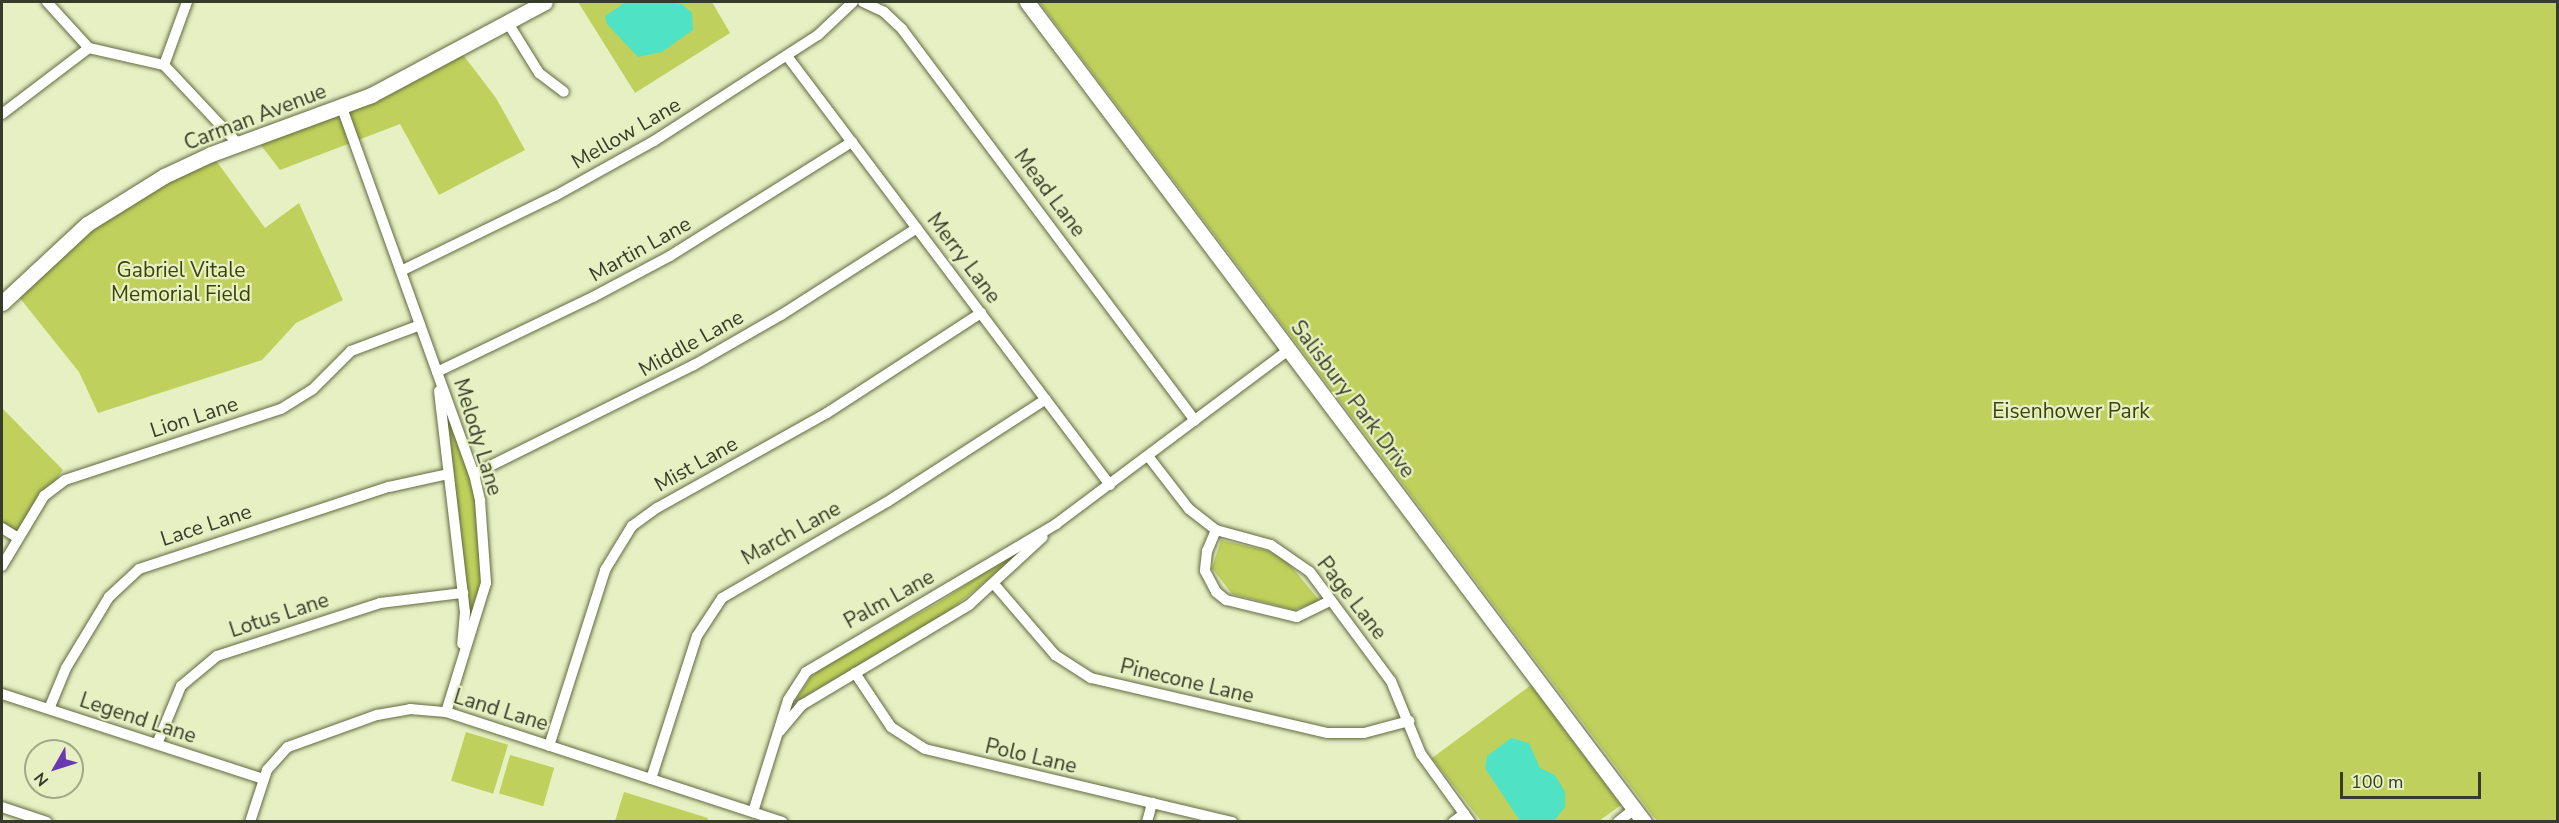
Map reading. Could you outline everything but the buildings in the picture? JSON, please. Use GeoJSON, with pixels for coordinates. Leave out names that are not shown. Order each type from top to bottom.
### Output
{"type":"FeatureCollection","features":[{"type":"Feature","properties":{"kind":"main road","name":"Carman Avenue"},"geometry":{"type":"LineString","coordinates":[[2,303],[56,251],[126,197],[164,176],[239,145],[342,108],[545,2]]}},
{"type":"Feature","properties":{"kind":"main road","name":"Salisbury Park Drive"},"geometry":{"type":"LineString","coordinates":[[1027,2],[1644,822]]}},
{"type":"Feature","properties":{"kind":"street"},"geometry":{"type":"LineString","coordinates":[[47,2],[89,48],[164,65],[239,145]]}},
{"type":"Feature","properties":{"kind":"street"},"geometry":{"type":"LineString","coordinates":[[164,65],[187,2]]}},
{"type":"Feature","properties":{"kind":"street","name":"Mellow Lane"},"geometry":{"type":"LineString","coordinates":[[401,271],[555,196],[644,147],[787,56],[834,23],[853,2]]}},
{"type":"Feature","properties":{"kind":"street","name":"Mead Lane"},"geometry":{"type":"LineString","coordinates":[[863,2],[884,12],[902,29],[1195,421]]}},
{"type":"Feature","properties":{"kind":"street"},"geometry":{"type":"LineString","coordinates":[[508,23],[539,73],[564,92]]}},
{"type":"Feature","properties":{"kind":"street"},"geometry":{"type":"LineString","coordinates":[[2,114],[89,48]]}},
{"type":"Feature","properties":{"kind":"street","name":"Merry Lane"},"geometry":{"type":"LineString","coordinates":[[787,56],[1110,485]]}},
{"type":"Feature","properties":{"kind":"street","name":"Melody Lane"},"geometry":{"type":"LineString","coordinates":[[342,108],[474,474],[485,542],[486,583],[462,653],[446,712]]}},
{"type":"Feature","properties":{"kind":"street","name":"Martin Lane"},"geometry":{"type":"LineString","coordinates":[[437,372],[670,256],[852,142]]}},
{"type":"Feature","properties":{"kind":"street","name":"Middle Lane"},"geometry":{"type":"LineString","coordinates":[[474,474],[694,365],[781,315],[917,228]]}},
{"type":"Feature","properties":{"kind":"street","name":"Mist Lane"},"geometry":{"type":"LineString","coordinates":[[549,746],[605,570],[632,526],[657,508],[826,413],[981,313]]}},
{"type":"Feature","properties":{"kind":"street","name":"Lion Lane"},"geometry":{"type":"LineString","coordinates":[[2,566],[44,496],[65,480],[281,409],[312,390],[351,351],[420,325]]}},
{"type":"Feature","properties":{"kind":"street","name":"Palm Lane"},"geometry":{"type":"LineString","coordinates":[[753,812],[793,688],[821,660],[1056,524],[1290,350]]}},
{"type":"Feature","properties":{"kind":"street","name":"Melody Lane"},"geometry":{"type":"LineString","coordinates":[[437,372],[463,593],[462,653]]}},
{"type":"Feature","properties":{"kind":"street","name":"March Lane"},"geometry":{"type":"LineString","coordinates":[[651,779],[698,636],[722,598],[887,502],[1046,399]]}},
{"type":"Feature","properties":{"kind":"street","name":"Page Lane"},"geometry":{"type":"LineString","coordinates":[[1148,456],[1189,509],[1216,530],[1271,544],[1292,556],[1310,572],[1391,681],[1421,754],[1467,818]]}},
{"type":"Feature","properties":{"kind":"street","name":"Lace Lane"},"geometry":{"type":"LineString","coordinates":[[49,709],[66,668],[109,597],[139,569],[390,487],[448,474]]}},
{"type":"Feature","properties":{"kind":"street","name":"Palm Lane"},"geometry":{"type":"LineString","coordinates":[[775,738],[802,705],[942,624],[994,584],[1056,524]]}},
{"type":"Feature","properties":{"kind":"street"},"geometry":{"type":"LineString","coordinates":[[2,528],[18,538]]}},
{"type":"Feature","properties":{"kind":"street"},"geometry":{"type":"LineString","coordinates":[[1216,530],[1207,550],[1205,571],[1216,592],[1226,600],[1297,617],[1330,601]]}},
{"type":"Feature","properties":{"kind":"street","name":"Pinecone Lane"},"geometry":{"type":"LineString","coordinates":[[994,584],[1054,655],[1091,678],[1328,733],[1364,733],[1409,721]]}},
{"type":"Feature","properties":{"kind":"street","name":"Lotus Lane"},"geometry":{"type":"LineString","coordinates":[[157,744],[181,686],[217,656],[380,603],[463,593]]}},
{"type":"Feature","properties":{"kind":"street","name":"Polo Lane"},"geometry":{"type":"LineString","coordinates":[[855,673],[891,727],[925,749],[1232,822]]}},
{"type":"Feature","properties":{"kind":"street","name":"Legend Lane"},"geometry":{"type":"LineString","coordinates":[[2,694],[263,779]]}},
{"type":"Feature","properties":{"kind":"street","name":"Land Lane"},"geometry":{"type":"LineString","coordinates":[[250,822],[263,779],[274,758],[306,739],[410,709],[446,712],[782,822]]}},
{"type":"Feature","properties":{"kind":"street"},"geometry":{"type":"LineString","coordinates":[[1147,822],[1152,803]]}},
{"type":"Feature","properties":{"kind":"street"},"geometry":{"type":"LineString","coordinates":[[2,807],[47,822]]}},
{"type":"Feature","properties":{"kind":"street"},"geometry":{"type":"LineString","coordinates":[[1618,822],[1634,809]]}},
{"type":"Feature","properties":{"kind":"street"},"geometry":{"type":"LineString","coordinates":[[1454,822],[1467,818]]}},
{"type":"Feature","properties":{"kind":"green space"},"geometry":{"type":"Polygon","coordinates":[[[578,2],[712,2],[730,33],[635,93],[578,2]]]}},
{"type":"Feature","properties":{"kind":"green space","name":"Eisenhower Park"},"geometry":{"type":"Polygon","coordinates":[[[1039,2],[2557,2],[2557,821],[1657,821],[1039,2]]]}},
{"type":"Feature","properties":{"kind":"green space"},"geometry":{"type":"Polygon","coordinates":[[[461,52],[496,98],[525,150],[439,195],[400,124],[280,170],[257,140],[461,52]]]}},
{"type":"Feature","properties":{"kind":"green space","name":"Gabriel Vitale Memorial Field"},"geometry":{"type":"Polygon","coordinates":[[[212,155],[265,228],[299,203],[343,300],[296,323],[262,360],[98,413],[79,372],[15,292],[89,225],[212,155]]]}},
{"type":"Feature","properties":{"kind":"green space"},"geometry":{"type":"Polygon","coordinates":[[[439,380],[473,475],[484,581],[464,644],[439,380]]]}},
{"type":"Feature","properties":{"kind":"green space"},"geometry":{"type":"Polygon","coordinates":[[[2,408],[63,470],[17,532],[2,523],[2,408]]]}},
{"type":"Feature","properties":{"kind":"green space"},"geometry":{"type":"Polygon","coordinates":[[[1221,540],[1268,551],[1286,560],[1320,601],[1294,610],[1232,594],[1212,568],[1221,540]]]}},
{"type":"Feature","properties":{"kind":"green space"},"geometry":{"type":"Polygon","coordinates":[[[1013,554],[1015,557],[942,617],[794,703],[810,678],[825,665],[938,603],[1013,554]]]}},
{"type":"Feature","properties":{"kind":"green space"},"geometry":{"type":"Polygon","coordinates":[[[1531,685],[1621,805],[1599,821],[1481,821],[1432,758],[1531,685]]]}},
{"type":"Feature","properties":{"kind":"green space"},"geometry":{"type":"Polygon","coordinates":[[[466,732],[508,745],[493,794],[451,781],[466,732]]]}},
{"type":"Feature","properties":{"kind":"green space"},"geometry":{"type":"Polygon","coordinates":[[[510,755],[554,768],[543,806],[499,793],[510,755]]]}},
{"type":"Feature","properties":{"kind":"green space"},"geometry":{"type":"Polygon","coordinates":[[[624,792],[708,818],[707,821],[615,821],[624,792]]]}},
{"type":"Feature","properties":{"kind":"water"},"geometry":{"type":"Polygon","coordinates":[[[626,2],[674,2],[683,5],[692,13],[693,30],[662,52],[638,57],[607,24],[605,16],[626,2]]]}},
{"type":"Feature","properties":{"kind":"water"},"geometry":{"type":"Polygon","coordinates":[[[1511,738],[1529,743],[1540,768],[1555,775],[1565,792],[1565,807],[1554,821],[1520,821],[1485,768],[1487,756],[1511,738]]]}}]}
